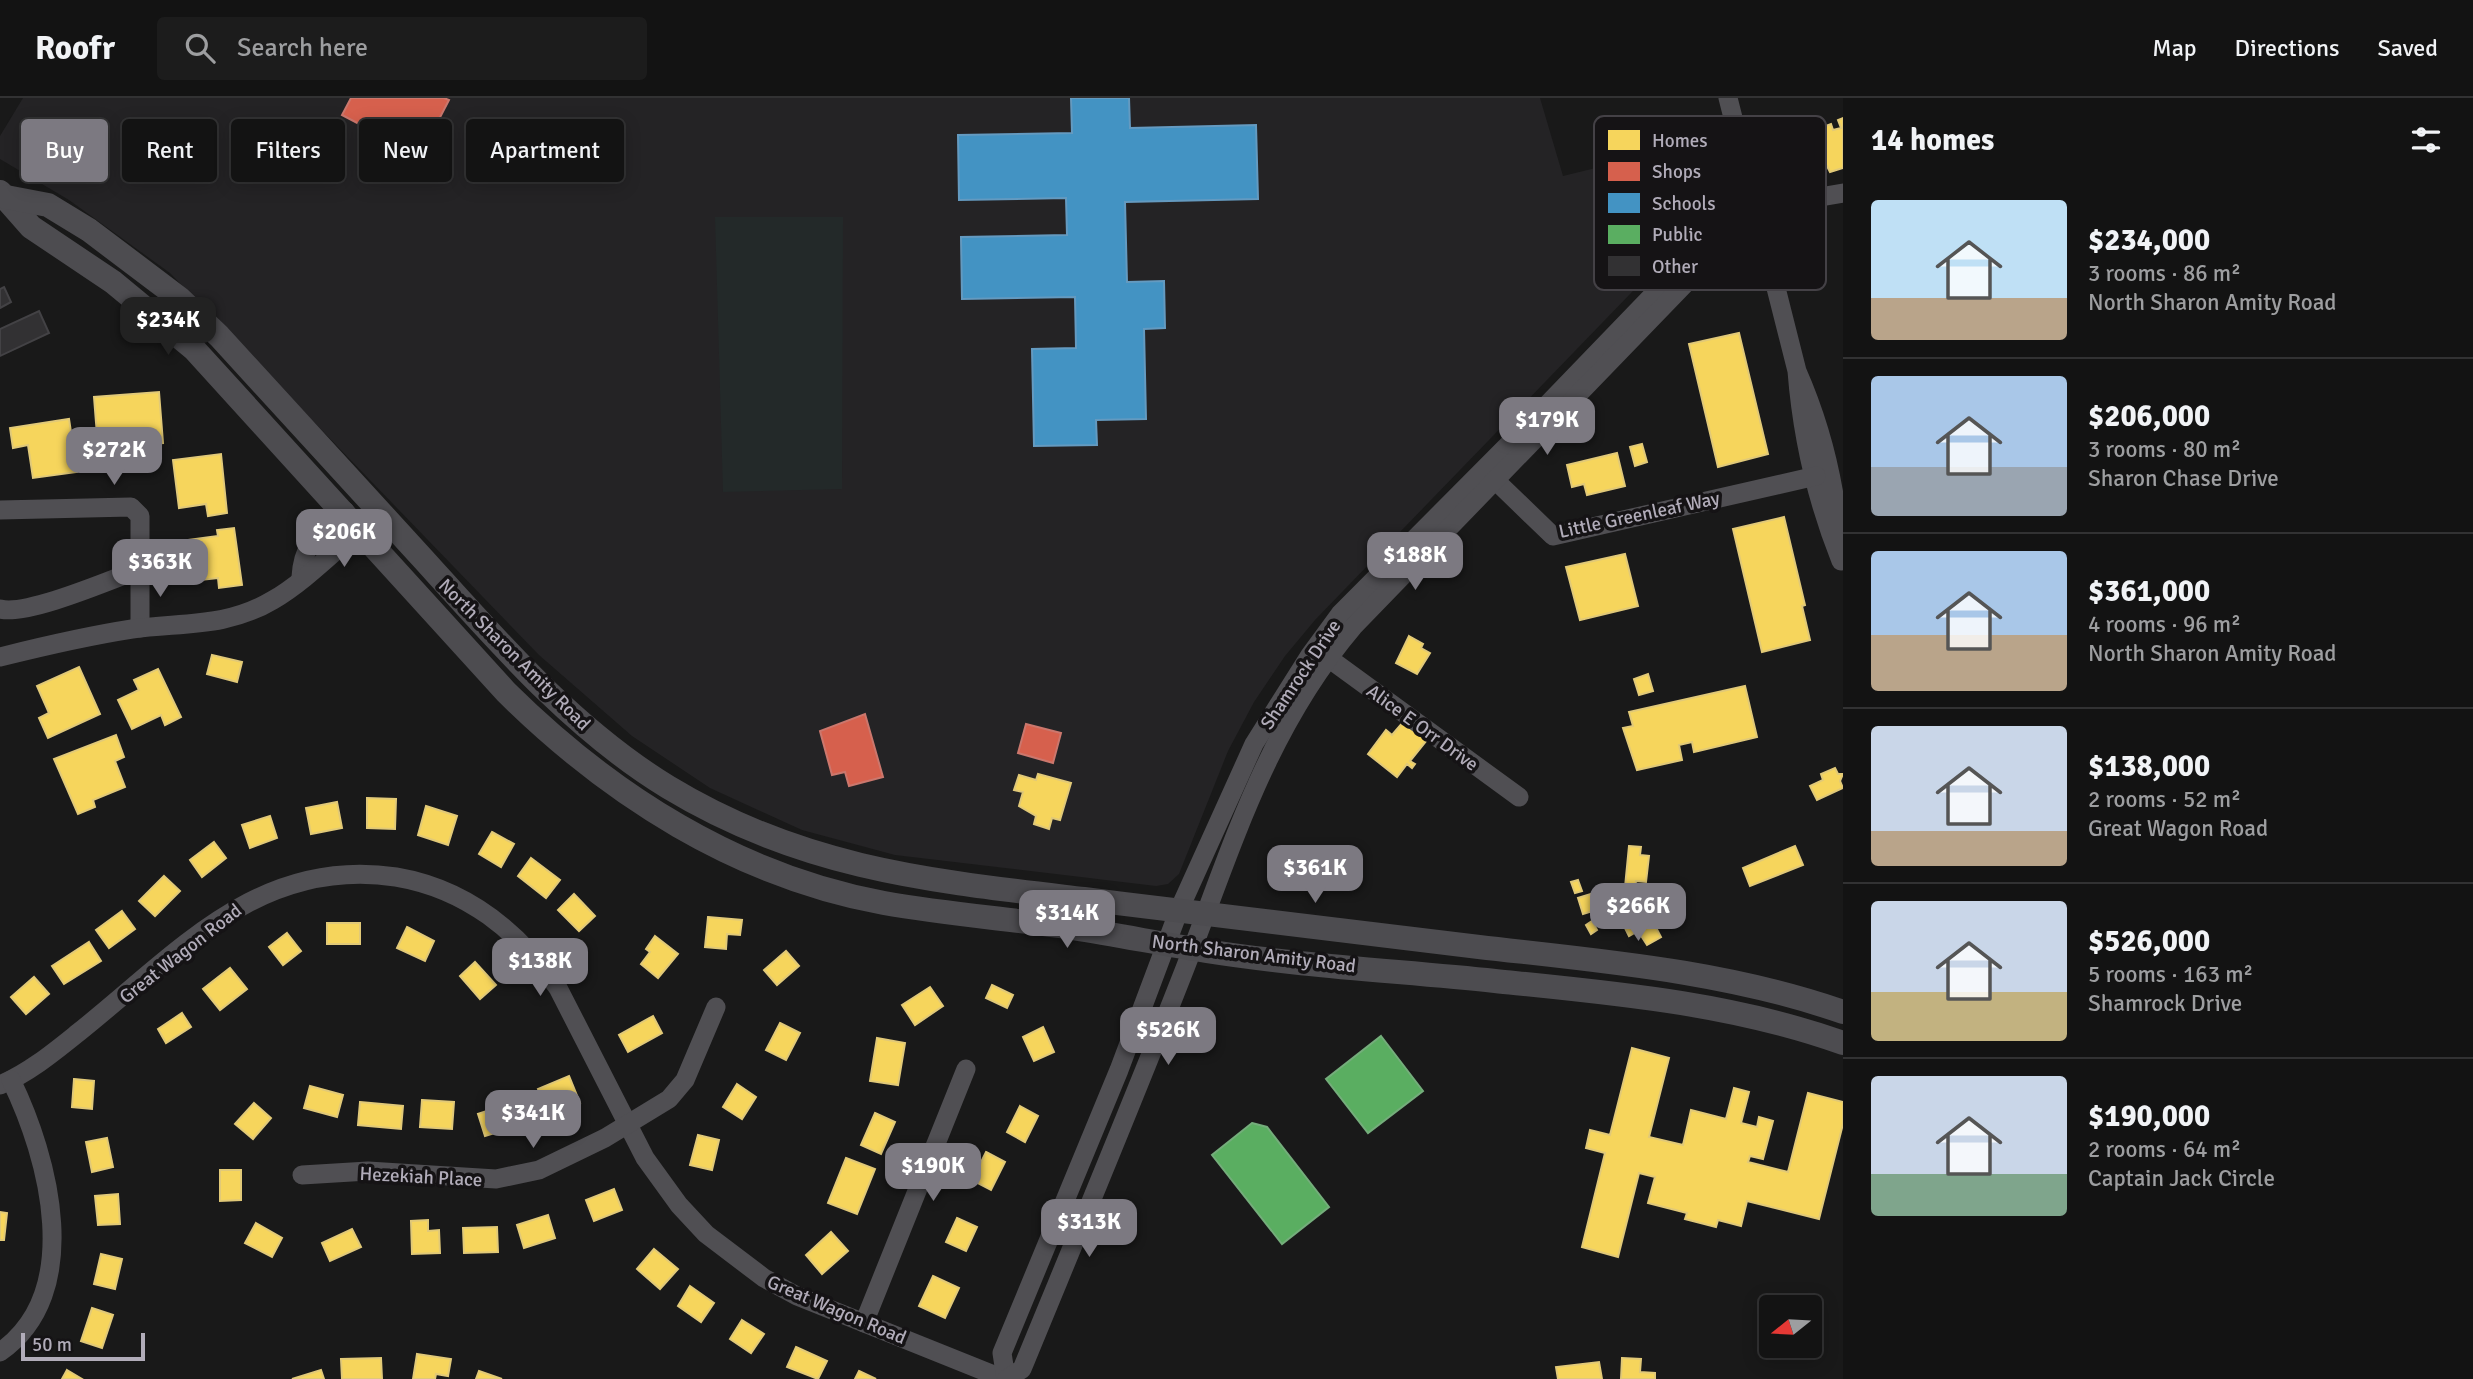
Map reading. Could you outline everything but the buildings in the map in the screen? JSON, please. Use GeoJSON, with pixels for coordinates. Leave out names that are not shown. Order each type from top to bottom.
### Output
{"type":"FeatureCollection","features":[{"type":"Feature","properties":{"kind":"main road","name":"North Sharon Amity Road"},"geometry":{"type":"LineString","coordinates":[[3,195],[31,227],[113,282],[194,349],[353,520],[506,692],[547,732],[592,771],[652,812],[703,840],[797,879],[883,903],[1193,948],[1647,996],[1723,1009],[1843,1043]]}},
{"type":"Feature","properties":{"kind":"main road","name":"North Sharon Amity Road"},"geometry":{"type":"LineString","coordinates":[[3,195],[48,205],[130,258],[179,298],[219,336],[465,605],[567,710],[610,747],[667,787],[716,814],[774,839],[839,862],[888,874],[1179,910],[1206,916],[1651,967],[1729,981],[1843,1012]]}},
{"type":"Feature","properties":{"kind":"main road"},"geometry":{"type":"LineString","coordinates":[[353,520],[361,516],[380,529],[433,585],[465,605]]}},
{"type":"Feature","properties":{"kind":"street"},"geometry":{"type":"LineString","coordinates":[[1728,98],[1732,116]]}},
{"type":"Feature","properties":{"kind":"street","name":"Shamrock Drive"},"geometry":{"type":"LineString","coordinates":[[1491,474],[1327,657],[1283,726],[1259,774],[1206,916],[1022,1369],[1006,1379],[1002,1353],[1119,1070],[1165,942],[1254,744],[1310,655],[1340,614],[1491,474],[1678,290]]}},
{"type":"Feature","properties":{"kind":"street"},"geometry":{"type":"LineString","coordinates":[[1776,290],[1797,371],[1815,413],[1840,524],[1842,564]]}},
{"type":"Feature","properties":{"kind":"street"},"geometry":{"type":"LineString","coordinates":[[1797,371],[1801,416],[1827,525],[1842,564]]}},
{"type":"Feature","properties":{"kind":"street","name":"Little Greenleaf Way"},"geometry":{"type":"LineString","coordinates":[[1491,474],[1553,536],[1816,476]]}},
{"type":"Feature","properties":{"kind":"street"},"geometry":{"type":"LineString","coordinates":[[0,510],[131,507],[140,516],[140,628]]}},
{"type":"Feature","properties":{"kind":"street"},"geometry":{"type":"LineString","coordinates":[[0,657],[81,636],[140,628],[197,626],[240,615],[274,600],[301,577],[302,561],[308,544],[353,520]]}},
{"type":"Feature","properties":{"kind":"street"},"geometry":{"type":"LineString","coordinates":[[0,609],[8,611],[35,606],[140,569]]}},
{"type":"Feature","properties":{"kind":"street","name":"Alice E Orr Drive"},"geometry":{"type":"LineString","coordinates":[[1327,657],[1519,797]]}},
{"type":"Feature","properties":{"kind":"street","name":"Great Wagon Road"},"geometry":{"type":"LineString","coordinates":[[6,1082],[41,1062],[231,910],[265,892],[327,875],[370,874],[412,880],[444,890],[475,905],[515,935],[558,988],[655,1174],[679,1205],[733,1257],[797,1296],[1006,1379]]}},
{"type":"Feature","properties":{"kind":"street","name":"Hezekiah Place"},"geometry":{"type":"LineString","coordinates":[[302,1175],[368,1171],[470,1178],[514,1177],[539,1170],[656,1110],[677,1091],[697,1056],[716,1007]]}},
{"type":"Feature","properties":{"kind":"street"},"geometry":{"type":"LineString","coordinates":[[864,1323],[967,1069]]}},
{"type":"Feature","properties":{"kind":"street"},"geometry":{"type":"LineString","coordinates":[[0,1352],[23,1334],[38,1307],[47,1276],[52,1230],[50,1198],[37,1141],[6,1082]]}},
{"type":"Feature","properties":{"kind":"shaded area"},"geometry":{"type":"Polygon","coordinates":[[[23,98],[1540,98],[1563,176],[1594,168],[1594,290],[1634,290],[1315,620],[1285,656],[1254,702],[1228,751],[1179,874],[1168,884],[1156,886],[895,855],[802,830],[710,788],[632,736],[539,655],[170,273],[69,200],[39,182],[108,182],[108,119],[21,119],[21,171],[0,159],[0,136],[23,98]]]}},
{"type":"Feature","properties":{"kind":"shaded area"},"geometry":{"type":"Polygon","coordinates":[[[715,217],[843,217],[842,489],[723,492],[715,217]]]}}]}
